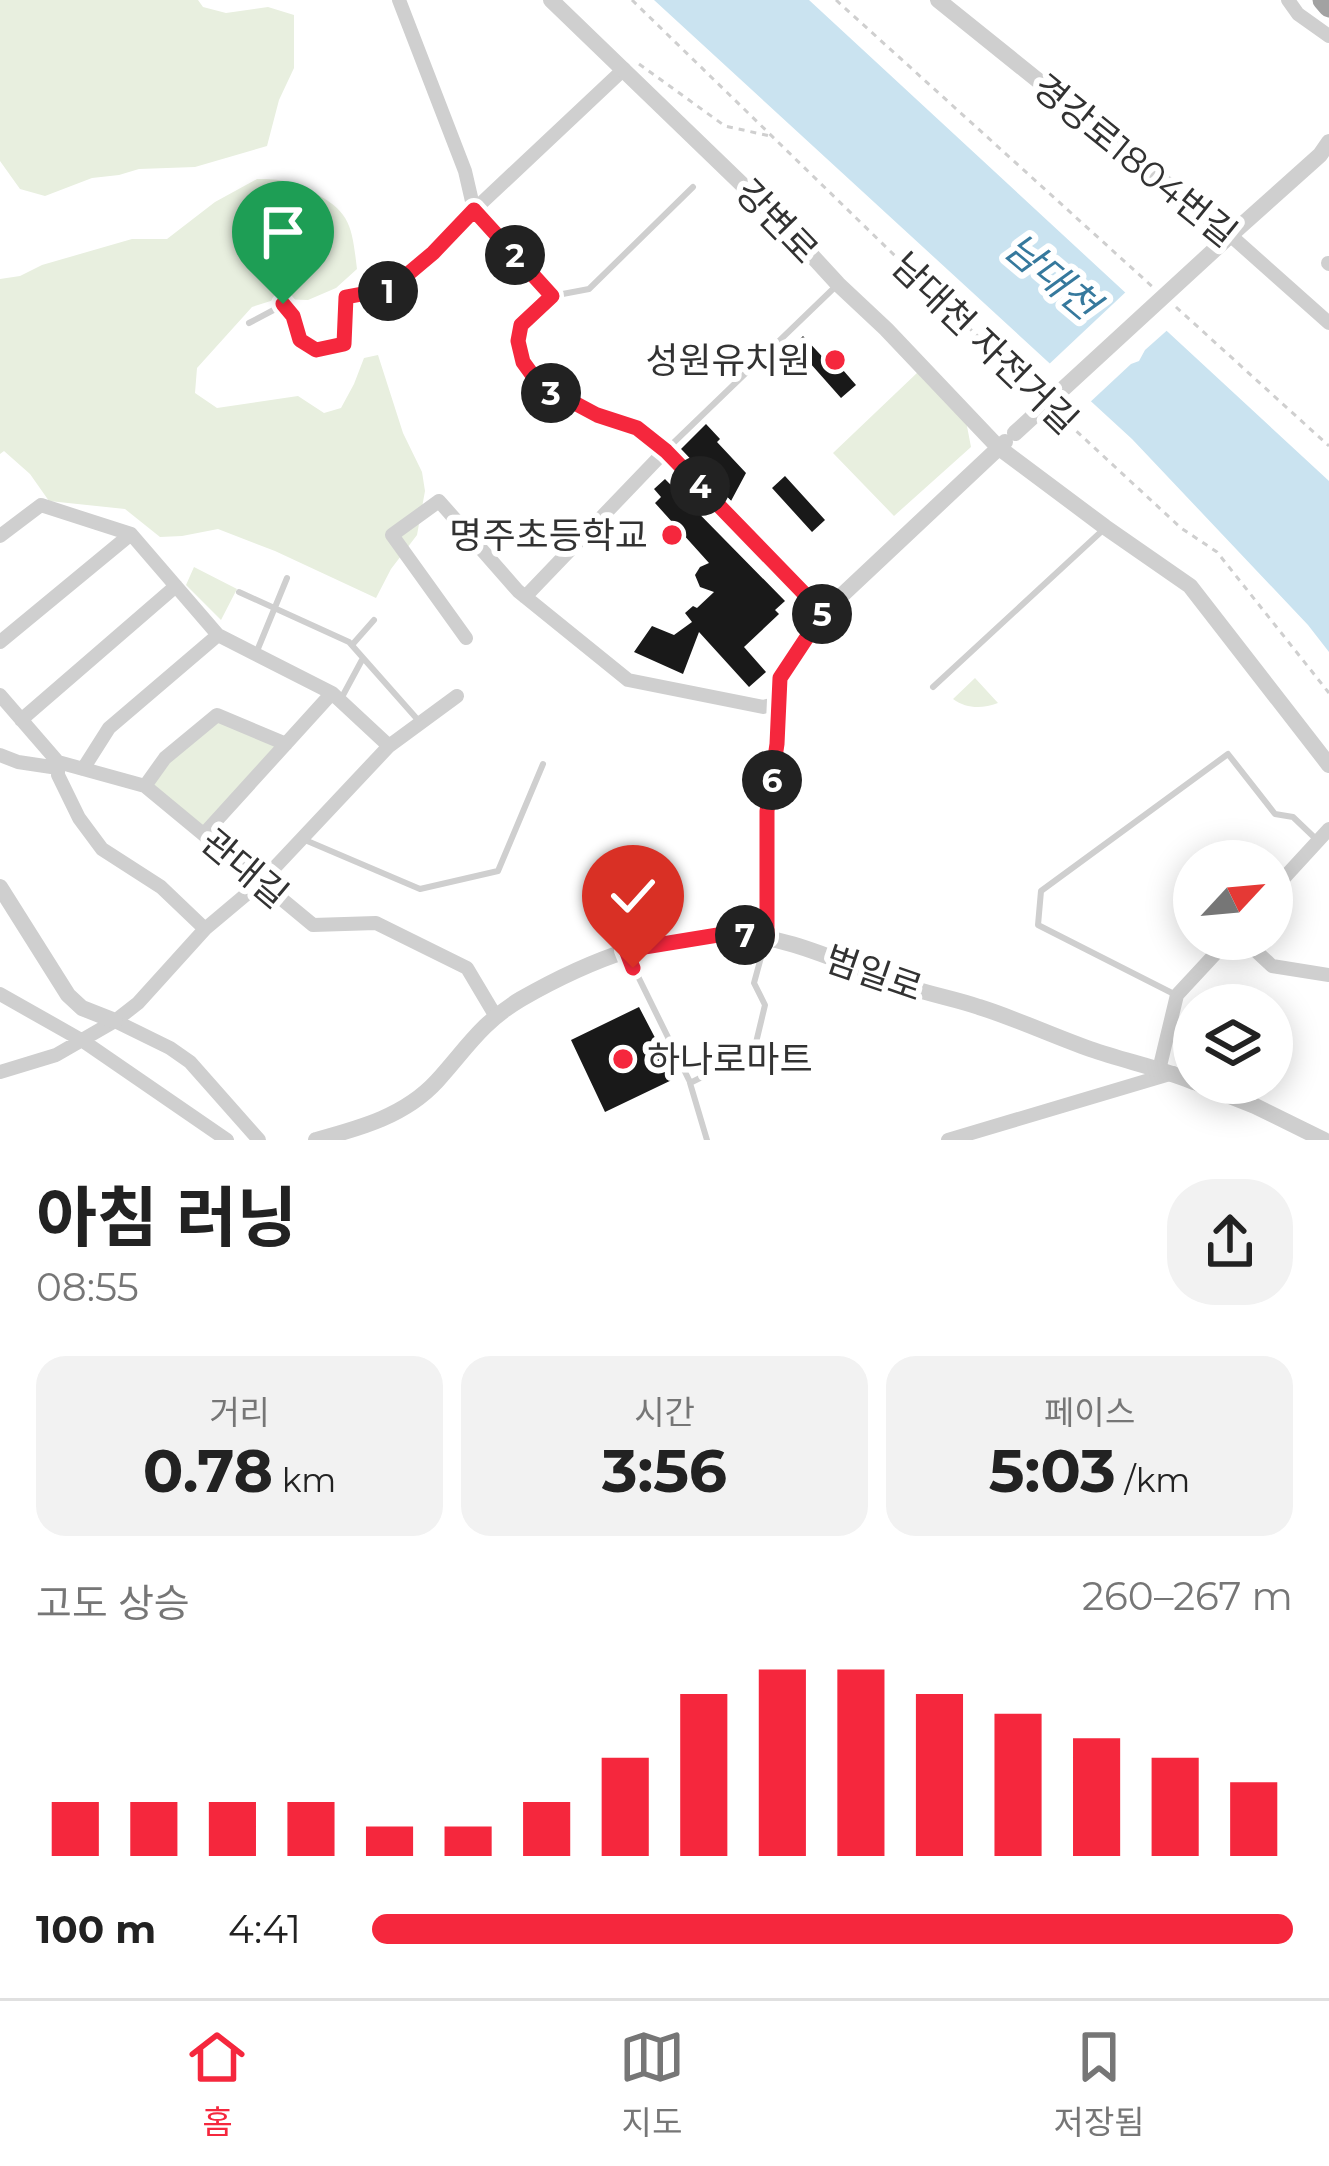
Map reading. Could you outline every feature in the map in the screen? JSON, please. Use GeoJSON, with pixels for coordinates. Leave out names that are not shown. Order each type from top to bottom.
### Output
{"type":"FeatureCollection","features":[{"type":"Feature","properties":{"kind":"highway"},"geometry":{"type":"LineString","coordinates":[[1323,0],[1329,7]]}},
{"type":"Feature","properties":{"kind":"street"},"geometry":{"type":"LineString","coordinates":[[399,0],[465,171],[474,210]]}},
{"type":"Feature","properties":{"kind":"street","name":"강변로"},"geometry":{"type":"LineString","coordinates":[[551,0],[781,222],[998,447],[1190,586],[1329,765]]}},
{"type":"Feature","properties":{"kind":"street","name":"경강로1804번길"},"geometry":{"type":"LineString","coordinates":[[938,0],[1324,317]]}},
{"type":"Feature","properties":{"kind":"street"},"geometry":{"type":"LineString","coordinates":[[1288,0],[1298,14],[1329,36]]}},
{"type":"Feature","properties":{"kind":"street"},"geometry":{"type":"LineString","coordinates":[[474,210],[621,67]]}},
{"type":"Feature","properties":{"kind":"street"},"geometry":{"type":"LineString","coordinates":[[767,937],[767,811],[780,678],[823,613],[998,447],[1326,150]]}},
{"type":"Feature","properties":{"kind":"street"},"geometry":{"type":"LineString","coordinates":[[525,598],[666,451],[823,613]]}},
{"type":"Feature","properties":{"kind":"street"},"geometry":{"type":"LineString","coordinates":[[466,638],[392,535],[439,501],[525,598],[628,680],[764,707],[779,703]]}},
{"type":"Feature","properties":{"kind":"street"},"geometry":{"type":"LineString","coordinates":[[0,536],[41,506],[131,534],[218,635],[336,696],[389,746]]}},
{"type":"Feature","properties":{"kind":"street"},"geometry":{"type":"LineString","coordinates":[[0,642],[131,534]]}},
{"type":"Feature","properties":{"kind":"street"},"geometry":{"type":"LineString","coordinates":[[21,720],[176,586]]}},
{"type":"Feature","properties":{"kind":"street"},"geometry":{"type":"LineString","coordinates":[[83,769],[109,728],[218,635]]}},
{"type":"Feature","properties":{"kind":"street"},"geometry":{"type":"LineString","coordinates":[[0,695],[58,765],[58,775],[79,818],[102,849],[160,887],[205,929]]}},
{"type":"Feature","properties":{"kind":"street"},"geometry":{"type":"LineString","coordinates":[[204,834],[336,696]]}},
{"type":"Feature","properties":{"kind":"street"},"geometry":{"type":"LineString","coordinates":[[0,1072],[56,1055],[138,1003],[205,929],[262,880],[389,746],[457,696]]}},
{"type":"Feature","properties":{"kind":"street"},"geometry":{"type":"LineString","coordinates":[[145,787],[165,758],[218,715],[286,744]]}},
{"type":"Feature","properties":{"kind":"street","name":"관대길"},"geometry":{"type":"LineString","coordinates":[[0,755],[18,762],[83,769],[145,787],[313,925],[376,923],[467,968],[495,1015]]}},
{"type":"Feature","properties":{"kind":"street"},"geometry":{"type":"LineString","coordinates":[[1293,868],[1324,834]]}},
{"type":"Feature","properties":{"kind":"street"},"geometry":{"type":"LineString","coordinates":[[0,887],[68,995],[82,1009],[115,1021],[190,1062],[259,1140]]}},
{"type":"Feature","properties":{"kind":"street","name":"범일로"},"geometry":{"type":"LineString","coordinates":[[316,1140],[395,1114],[417,1100],[495,1015],[577,970],[626,950],[724,934],[767,937],[1173,1074]]}},
{"type":"Feature","properties":{"kind":"street"},"geometry":{"type":"LineString","coordinates":[[1187,984],[1210,960]]}},
{"type":"Feature","properties":{"kind":"street"},"geometry":{"type":"LineString","coordinates":[[1267,960],[1273,966],[1329,975]]}},
{"type":"Feature","properties":{"kind":"street"},"geometry":{"type":"LineString","coordinates":[[0,994],[83,1041],[227,1140]]}},
{"type":"Feature","properties":{"kind":"street"},"geometry":{"type":"LineString","coordinates":[[948,1140],[1166,1072],[1173,1023]]}},
{"type":"Feature","properties":{"kind":"street","name":"범일로"},"geometry":{"type":"LineString","coordinates":[[1250,1104],[1324,1140]]}},
{"type":"Feature","properties":{"kind":"lane"},"geometry":{"type":"LineString","coordinates":[[693,187],[589,289],[552,296],[521,325],[518,341],[523,362],[539,384],[597,415],[637,428],[666,451],[838,284]]}},
{"type":"Feature","properties":{"kind":"lane"},"geometry":{"type":"LineString","coordinates":[[249,322],[283,304],[293,316],[300,340],[316,350],[344,344],[346,297],[383,295],[474,210],[552,296]]}},
{"type":"Feature","properties":{"kind":"lane"},"geometry":{"type":"LineString","coordinates":[[933,687],[1105,527]]}},
{"type":"Feature","properties":{"kind":"lane"},"geometry":{"type":"LineString","coordinates":[[256,654],[287,578]]}},
{"type":"Feature","properties":{"kind":"lane"},"geometry":{"type":"LineString","coordinates":[[239,592],[352,645],[420,723]]}},
{"type":"Feature","properties":{"kind":"lane"},"geometry":{"type":"LineString","coordinates":[[352,645],[374,620]]}},
{"type":"Feature","properties":{"kind":"lane"},"geometry":{"type":"LineString","coordinates":[[336,696],[363,658]]}},
{"type":"Feature","properties":{"kind":"lane"},"geometry":{"type":"LineString","coordinates":[[1173,993],[1038,925],[1041,891],[1228,754],[1275,814],[1293,817],[1324,834]]}},
{"type":"Feature","properties":{"kind":"lane"},"geometry":{"type":"LineString","coordinates":[[302,838],[420,889],[498,871],[542,764]]}},
{"type":"Feature","properties":{"kind":"lane"},"geometry":{"type":"LineString","coordinates":[[690,1083],[754,1051],[765,1005],[754,982],[767,937]]}},
{"type":"Feature","properties":{"kind":"lane"},"geometry":{"type":"LineString","coordinates":[[626,950],[690,1083],[707,1140]]}},
{"type":"Feature","properties":{"kind":"path","name":"남대천 자전거길"},"geometry":{"type":"LineString","coordinates":[[632,0],[1043,400]]}},
{"type":"Feature","properties":{"kind":"path"},"geometry":{"type":"LineString","coordinates":[[836,0],[1329,446]]}},
{"type":"Feature","properties":{"kind":"path"},"geometry":{"type":"LineString","coordinates":[[621,67],[633,60],[725,126],[772,136]]}},
{"type":"Feature","properties":{"kind":"path","name":"남대천 자전거길"},"geometry":{"type":"LineString","coordinates":[[1061,416],[1181,528],[1217,552],[1329,693]]}},
{"type":"Feature","properties":{"kind":"green space"},"geometry":{"type":"Polygon","coordinates":[[[0,0],[198,0],[203,7],[226,13],[268,7],[294,15],[294,68],[279,100],[267,146],[195,167],[139,169],[92,178],[45,196],[20,189],[0,161],[0,0]]]}},
{"type":"Feature","properties":{"kind":"green space"},"geometry":{"type":"Polygon","coordinates":[[[257,179],[291,183],[335,206],[348,223],[357,269],[336,288],[308,300],[277,299],[252,307],[197,368],[195,393],[217,408],[298,396],[324,413],[341,408],[364,358],[378,355],[425,491],[417,535],[376,598],[218,529],[160,537],[125,509],[49,501],[30,474],[4,451],[0,454],[0,279],[132,239],[167,239],[215,202],[257,179]]]}},
{"type":"Feature","properties":{"kind":"green space"},"geometry":{"type":"Polygon","coordinates":[[[918,372],[966,421],[971,447],[894,516],[833,453],[918,372]]]}},
{"type":"Feature","properties":{"kind":"green space"},"geometry":{"type":"Polygon","coordinates":[[[194,567],[237,589],[221,620],[186,585],[194,567]]]}},
{"type":"Feature","properties":{"kind":"green space"},"geometry":{"type":"Polygon","coordinates":[[[975,678],[998,703],[975,707],[953,699],[975,678]]]}},
{"type":"Feature","properties":{"kind":"green space"},"geometry":{"type":"Polygon","coordinates":[[[217,715],[286,744],[204,834],[145,787],[217,715]]]}},
{"type":"Feature","properties":{"kind":"water","name":"남대천"},"geometry":{"type":"Polygon","coordinates":[[[654,0],[809,0],[1329,481],[1329,652],[1132,439],[654,0]]]}},
{"type":"Feature","properties":{"kind":"pier"},"geometry":{"type":"Polygon","coordinates":[[[1130,288],[1172,326],[1087,405],[1046,367],[1130,288]]]}},
{"type":"Feature","properties":{"kind":"building"},"geometry":{"type":"Polygon","coordinates":[[[803,336],[856,385],[841,398],[794,345],[803,336]]]}},
{"type":"Feature","properties":{"kind":"building"},"geometry":{"type":"Polygon","coordinates":[[[706,424],[746,473],[731,501],[704,474],[702,461],[697,466],[681,449],[706,424]]]}},
{"type":"Feature","properties":{"kind":"building"},"geometry":{"type":"Polygon","coordinates":[[[785,476],[825,520],[812,532],[772,488],[785,476]]]}},
{"type":"Feature","properties":{"kind":"building"},"geometry":{"type":"Polygon","coordinates":[[[665,479],[785,601],[775,610],[779,614],[744,647],[766,672],[749,687],[699,632],[683,674],[634,652],[652,626],[674,635],[692,622],[685,613],[714,592],[700,587],[695,575],[709,563],[655,503],[661,497],[654,489],[665,479]]]}},
{"type":"Feature","properties":{"kind":"building","name":"하나로마트"},"geometry":{"type":"Polygon","coordinates":[[[639,1007],[676,1078],[605,1112],[571,1040],[639,1007]]]}},
{"type":"Feature","properties":{"kind":"place","name":"성원유치원"},"geometry":{"type":"Point","coordinates":[835,360]}},
{"type":"Feature","properties":{"kind":"place","name":"명주초등학교"},"geometry":{"type":"Point","coordinates":[672,535]}},
{"type":"Feature","properties":{"kind":"place","name":"하나로마트"},"geometry":{"type":"Point","coordinates":[623,1059]}},
{"type":"Feature","properties":{"kind":"route"},"geometry":{"type":"LineString","coordinates":[[283,304],[293,316],[300,340],[316,350],[344,344],[346,297],[383,295],[474,210],[552,296],[521,325],[518,341],[523,362],[539,384],[597,415],[637,428],[666,451],[823,613],[780,678],[767,811],[767,937],[724,934],[626,950],[633,968]]}}]}
